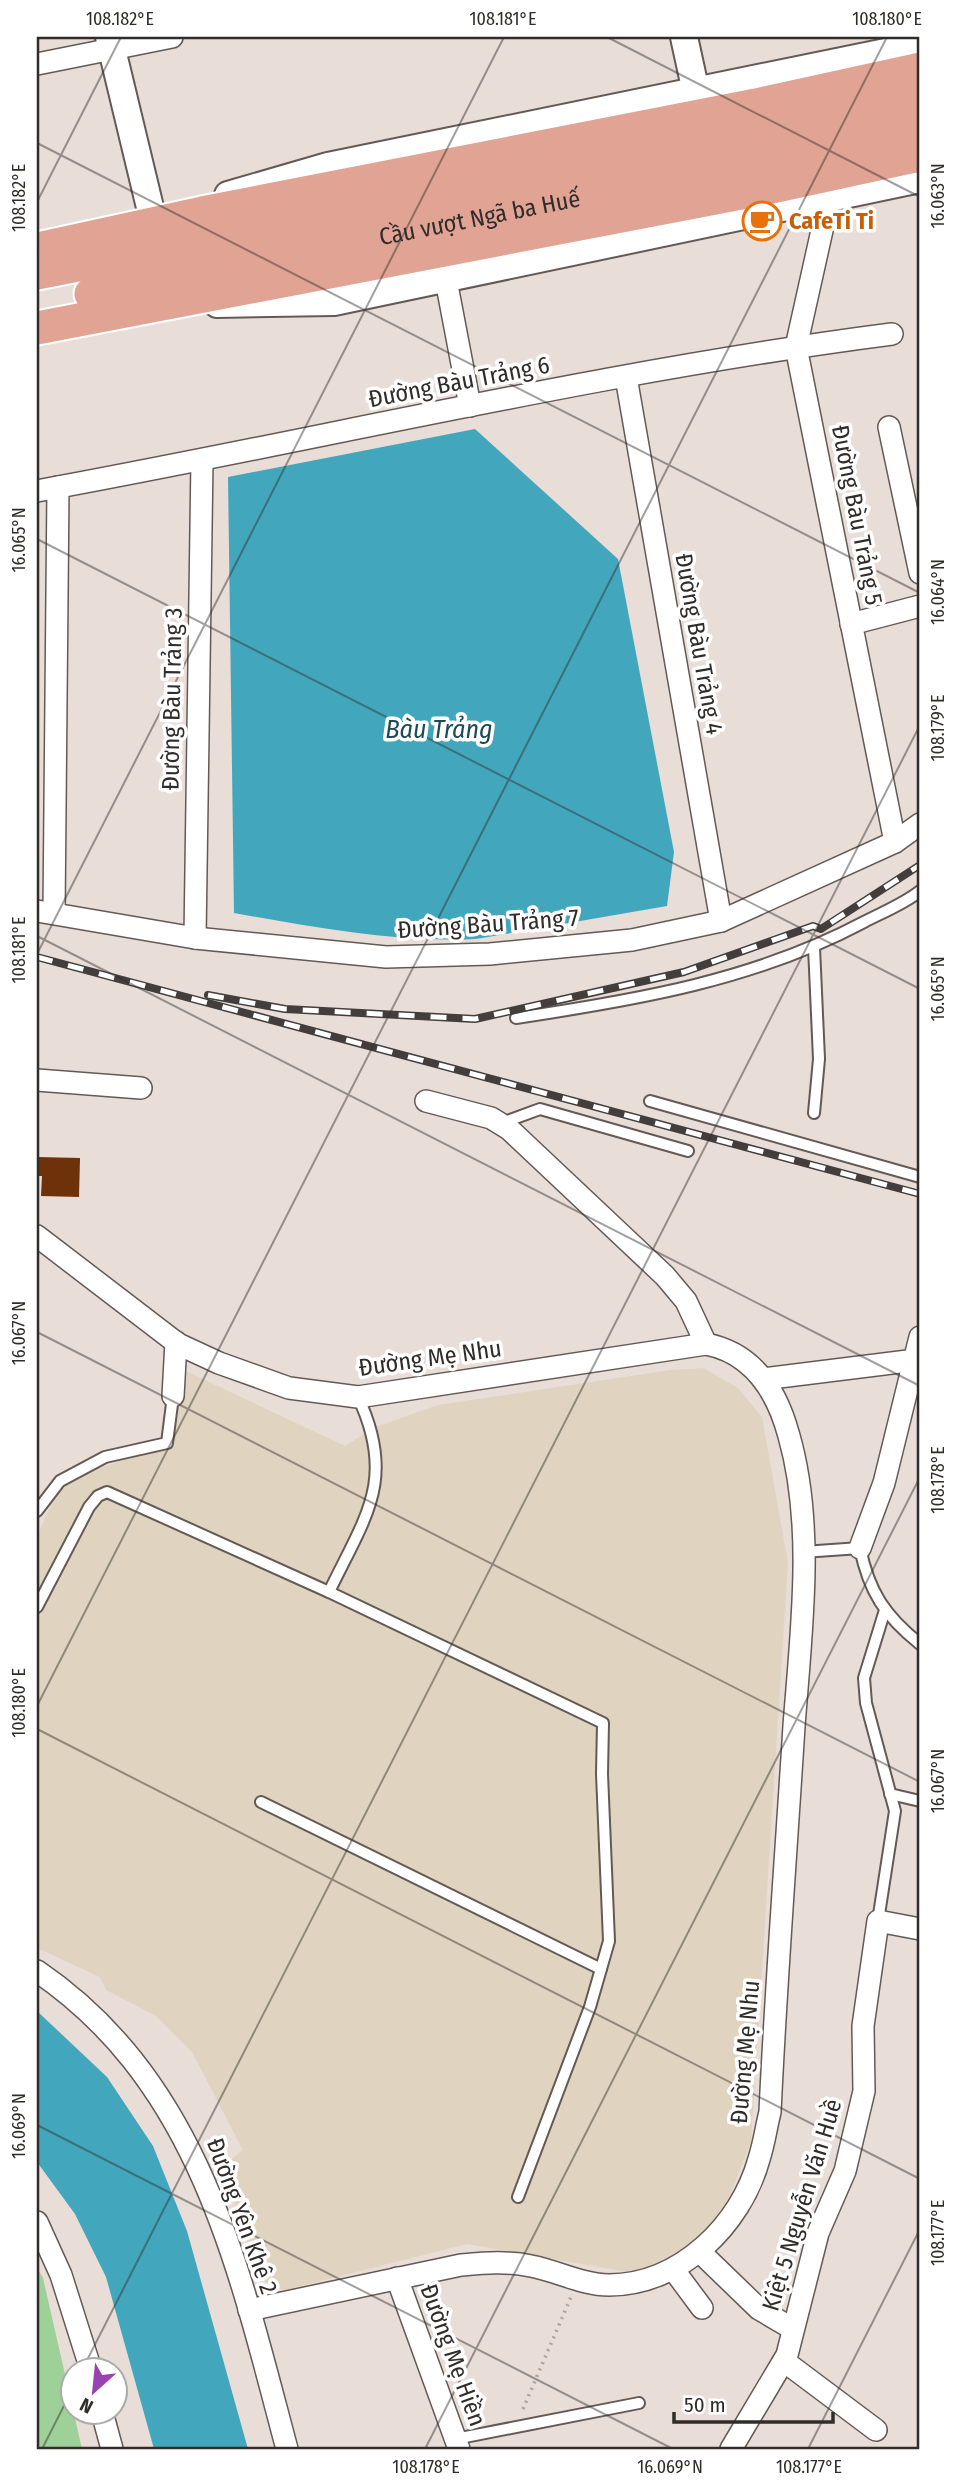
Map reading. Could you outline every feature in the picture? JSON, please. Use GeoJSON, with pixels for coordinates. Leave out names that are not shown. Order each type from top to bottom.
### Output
{"type":"FeatureCollection","features":[{"type":"Feature","properties":{"kind":"main road"},"geometry":{"type":"LineString","coordinates":[[37,249],[202,213],[756,105],[920,69]]}},
{"type":"Feature","properties":{"kind":"main road","name":"Cầu vượt Ngã ba Huế"},"geometry":{"type":"LineString","coordinates":[[37,273],[920,100]]}},
{"type":"Feature","properties":{"kind":"main road","name":"Cầu vượt Ngã ba Huế"},"geometry":{"type":"LineString","coordinates":[[37,305],[920,130]]}},
{"type":"Feature","properties":{"kind":"main road","name":"Cầu vượt Ngã ba Huế"},"geometry":{"type":"LineString","coordinates":[[37,328],[341,271],[915,172]]}},
{"type":"Feature","properties":{"kind":"street"},"geometry":{"type":"LineString","coordinates":[[37,64],[110,43],[172,37]]}},
{"type":"Feature","properties":{"kind":"street"},"geometry":{"type":"LineString","coordinates":[[684,37],[696,92]]}},
{"type":"Feature","properties":{"kind":"street"},"geometry":{"type":"LineString","coordinates":[[110,43],[154,224]]}},
{"type":"Feature","properties":{"kind":"street"},"geometry":{"type":"LineString","coordinates":[[202,213],[233,192],[328,166],[920,46]]}},
{"type":"Feature","properties":{"kind":"street"},"geometry":{"type":"LineString","coordinates":[[878,55],[863,69],[858,122],[870,158],[887,176],[915,172]]}},
{"type":"Feature","properties":{"kind":"street"},"geometry":{"type":"LineString","coordinates":[[159,305],[334,302],[446,281],[828,199],[915,172]]}},
{"type":"Feature","properties":{"kind":"street","name":"Đường Bàu Trảng 5"},"geometry":{"type":"LineString","coordinates":[[828,199],[796,347],[895,842]]}},
{"type":"Feature","properties":{"kind":"street"},"geometry":{"type":"LineString","coordinates":[[446,281],[470,406]]}},
{"type":"Feature","properties":{"kind":"street","name":"Đường Bàu Trảng 6"},"geometry":{"type":"LineString","coordinates":[[37,491],[625,377],[796,347],[892,334]]}},
{"type":"Feature","properties":{"kind":"street","name":"Đường Bàu Trảng 4"},"geometry":{"type":"LineString","coordinates":[[625,377],[722,921]]}},
{"type":"Feature","properties":{"kind":"street"},"geometry":{"type":"LineString","coordinates":[[889,427],[912,498],[920,573]]}},
{"type":"Feature","properties":{"kind":"street","name":"Đường Bàu Trảng 3"},"geometry":{"type":"LineString","coordinates":[[195,938],[202,460]]}},
{"type":"Feature","properties":{"kind":"street"},"geometry":{"type":"LineString","coordinates":[[45,912],[58,487]]}},
{"type":"Feature","properties":{"kind":"street"},"geometry":{"type":"LineString","coordinates":[[851,624],[920,606]]}},
{"type":"Feature","properties":{"kind":"street","name":"Đường Bàu Trảng 7"},"geometry":{"type":"LineString","coordinates":[[45,912],[195,938],[386,957],[490,954],[632,940],[722,921],[895,842],[920,824]]}},
{"type":"Feature","properties":{"kind":"street"},"geometry":{"type":"LineString","coordinates":[[37,1080],[141,1088]]}},
{"type":"Feature","properties":{"kind":"street"},"geometry":{"type":"LineString","coordinates":[[426,1101],[502,1123],[665,1276],[686,1301],[706,1344]]}},
{"type":"Feature","properties":{"kind":"street","name":"Đường Mẹ Nhu"},"geometry":{"type":"LineString","coordinates":[[37,1236],[176,1342],[219,1363],[289,1388],[358,1397],[706,1344],[735,1352],[763,1378],[780,1410],[793,1449],[803,1552],[798,1677],[770,2112],[751,2182],[723,2227],[700,2252],[673,2269],[629,2284],[607,2285],[531,2266],[496,2262],[461,2265],[249,2310]]}},
{"type":"Feature","properties":{"kind":"street"},"geometry":{"type":"LineString","coordinates":[[860,1548],[884,1483],[920,1337]]}},
{"type":"Feature","properties":{"kind":"street"},"geometry":{"type":"LineString","coordinates":[[173,1396],[176,1342]]}},
{"type":"Feature","properties":{"kind":"street"},"geometry":{"type":"LineString","coordinates":[[763,1378],[916,1360]]}},
{"type":"Feature","properties":{"kind":"street"},"geometry":{"type":"LineString","coordinates":[[878,1921],[920,1928]]}},
{"type":"Feature","properties":{"kind":"street","name":"Kiệt 5 Nguyễn Văn Huề"},"geometry":{"type":"LineString","coordinates":[[732,2449],[784,2361],[818,2233],[845,2171],[864,2091],[863,2026],[878,1921]]}},
{"type":"Feature","properties":{"kind":"street","name":"Đường Yên Khê 2"},"geometry":{"type":"LineString","coordinates":[[37,1971],[58,1986],[123,2047],[187,2141],[215,2204],[249,2310],[287,2449]]}},
{"type":"Feature","properties":{"kind":"street"},"geometry":{"type":"LineString","coordinates":[[37,2222],[61,2275],[85,2356]]}},
{"type":"Feature","properties":{"kind":"street"},"geometry":{"type":"LineString","coordinates":[[700,2252],[759,2309],[793,2329]]}},
{"type":"Feature","properties":{"kind":"street"},"geometry":{"type":"LineString","coordinates":[[673,2269],[702,2308]]}},
{"type":"Feature","properties":{"kind":"street","name":"Đường Mẹ Hiền"},"geometry":{"type":"LineString","coordinates":[[397,2278],[457,2444]]}},
{"type":"Feature","properties":{"kind":"street"},"geometry":{"type":"LineString","coordinates":[[784,2361],[876,2430]]}},
{"type":"Feature","properties":{"kind":"street"},"geometry":{"type":"LineString","coordinates":[[105,2426],[111,2449]]}},
{"type":"Feature","properties":{"kind":"lane"},"geometry":{"type":"LineString","coordinates":[[516,1018],[615,1003],[716,982],[814,947],[920,891]]}},
{"type":"Feature","properties":{"kind":"lane"},"geometry":{"type":"LineString","coordinates":[[814,947],[819,1059],[814,1113]]}},
{"type":"Feature","properties":{"kind":"lane"},"geometry":{"type":"LineString","coordinates":[[650,1101],[920,1177]]}},
{"type":"Feature","properties":{"kind":"lane"},"geometry":{"type":"LineString","coordinates":[[502,1123],[540,1109],[688,1152]]}},
{"type":"Feature","properties":{"kind":"lane"},"geometry":{"type":"LineString","coordinates":[[37,1511],[60,1481],[105,1457],[167,1443],[173,1396]]}},
{"type":"Feature","properties":{"kind":"lane"},"geometry":{"type":"LineString","coordinates":[[329,1592],[373,1503],[377,1465],[373,1428],[358,1397]]}},
{"type":"Feature","properties":{"kind":"lane"},"geometry":{"type":"LineString","coordinates":[[37,1607],[89,1507],[98,1496],[107,1492],[329,1592],[603,1723],[602,1774],[609,1941],[518,2197]]}},
{"type":"Feature","properties":{"kind":"lane"},"geometry":{"type":"LineString","coordinates":[[803,1552],[860,1548],[867,1580],[885,1610],[920,1644]]}},
{"type":"Feature","properties":{"kind":"lane"},"geometry":{"type":"LineString","coordinates":[[878,1921],[895,1811],[866,1703],[864,1678],[885,1610]]}},
{"type":"Feature","properties":{"kind":"lane"},"geometry":{"type":"LineString","coordinates":[[890,1794],[920,1801]]}},
{"type":"Feature","properties":{"kind":"lane"},"geometry":{"type":"LineString","coordinates":[[261,1802],[601,1969]]}},
{"type":"Feature","properties":{"kind":"lane"},"geometry":{"type":"LineString","coordinates":[[457,2444],[516,2425],[639,2403]]}},
{"type":"Feature","properties":{"kind":"path"},"geometry":{"type":"LineString","coordinates":[[516,2425],[579,2279]]}},
{"type":"Feature","properties":{"kind":"shaded area"},"geometry":{"type":"Polygon","coordinates":[[[175,1366],[345,1446],[373,1428],[438,1405],[671,1370],[703,1368],[738,1388],[762,1417],[788,1563],[751,2142],[724,2210],[695,2244],[660,2267],[628,2272],[467,2244],[285,2290],[270,2286],[257,2273],[223,2166],[243,2150],[192,2052],[156,2016],[106,1990],[100,1977],[37,1948],[37,1536],[61,1482],[171,1443],[175,1366]]]}},
{"type":"Feature","properties":{"kind":"green space"},"geometry":{"type":"Polygon","coordinates":[[[37,2268],[43,2278],[61,2356],[60,2426],[77,2426],[82,2449],[37,2449],[37,2268]]]}},
{"type":"Feature","properties":{"kind":"water","name":"Bàu Trảng"},"geometry":{"type":"Polygon","coordinates":[[[475,429],[618,559],[674,852],[667,906],[476,939],[446,940],[355,933],[234,913],[228,477],[475,429]]]}},
{"type":"Feature","properties":{"kind":"water"},"geometry":{"type":"Polygon","coordinates":[[[37,2011],[107,2077],[153,2146],[187,2231],[248,2449],[154,2449],[106,2277],[75,2214],[37,2162],[37,2011]]]}},
{"type":"Feature","properties":{"kind":"building"},"geometry":{"type":"Polygon","coordinates":[[[37,1157],[80,1158],[79,1197],[41,1196],[42,1176],[37,1176],[37,1157]]]}},
{"type":"Feature","properties":{"kind":"railway"},"geometry":{"type":"LineString","coordinates":[[208,995],[285,1009],[475,1019],[684,972],[813,926],[821,929],[920,865]]}},
{"type":"Feature","properties":{"kind":"railway"},"geometry":{"type":"LineString","coordinates":[[37,957],[920,1194]]}},
{"type":"Feature","properties":{"kind":"place","name":"CafeTi Ti"},"geometry":{"type":"Point","coordinates":[762,221]}}]}
